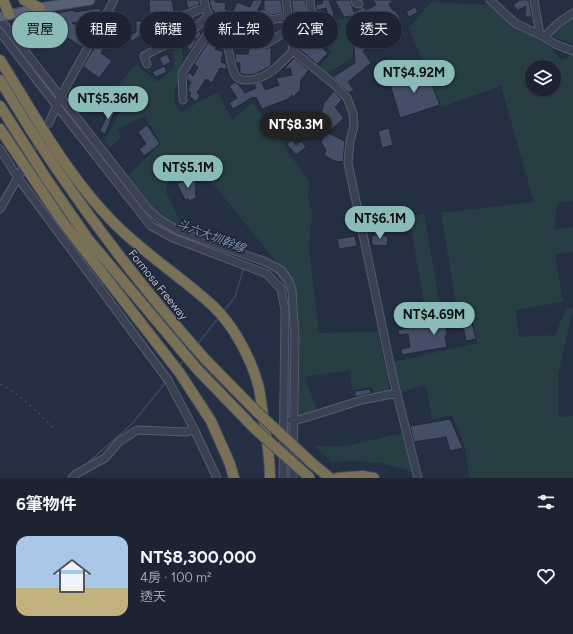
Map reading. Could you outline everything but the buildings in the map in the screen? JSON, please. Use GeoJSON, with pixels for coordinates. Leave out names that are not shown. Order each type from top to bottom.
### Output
{"type":"FeatureCollection","features":[{"type":"Feature","properties":{"kind":"highway"},"geometry":{"type":"LineString","coordinates":[[3,0],[3,17]]}},
{"type":"Feature","properties":{"kind":"highway"},"geometry":{"type":"LineString","coordinates":[[24,0],[40,8]]}},
{"type":"Feature","properties":{"kind":"highway"},"geometry":{"type":"LineString","coordinates":[[0,60],[64,162],[88,195],[111,220],[136,243],[199,294],[221,315],[237,336],[254,372],[259,388],[270,455],[270,478]]}},
{"type":"Feature","properties":{"kind":"highway","name":"Formosa Freeway"},"geometry":{"type":"LineString","coordinates":[[0,80],[62,179],[169,319],[205,359],[257,412],[330,478]]}},
{"type":"Feature","properties":{"kind":"highway"},"geometry":{"type":"LineString","coordinates":[[0,106],[46,178],[88,238],[197,370],[254,428],[310,478]]}},
{"type":"Feature","properties":{"kind":"highway"},"geometry":{"type":"LineString","coordinates":[[0,129],[62,221],[177,369],[211,421],[230,464],[234,478]]}},
{"type":"Feature","properties":{"kind":"highway"},"geometry":{"type":"LineString","coordinates":[[337,478],[362,476],[374,478]]}},
{"type":"Feature","properties":{"kind":"main road"},"geometry":{"type":"LineString","coordinates":[[3,17],[40,8],[90,0]]}},
{"type":"Feature","properties":{"kind":"street"},"geometry":{"type":"LineString","coordinates":[[49,123],[61,96],[114,0]]}},
{"type":"Feature","properties":{"kind":"street"},"geometry":{"type":"LineString","coordinates":[[286,0],[287,12]]}},
{"type":"Feature","properties":{"kind":"street"},"geometry":{"type":"LineString","coordinates":[[310,0],[312,12]]}},
{"type":"Feature","properties":{"kind":"street"},"geometry":{"type":"LineString","coordinates":[[490,0],[515,23],[555,44],[573,51]]}},
{"type":"Feature","properties":{"kind":"street"},"geometry":{"type":"LineString","coordinates":[[534,0],[542,36]]}},
{"type":"Feature","properties":{"kind":"street"},"geometry":{"type":"LineString","coordinates":[[155,50],[158,20],[184,16],[205,3]]}},
{"type":"Feature","properties":{"kind":"street"},"geometry":{"type":"LineString","coordinates":[[542,36],[573,13]]}},
{"type":"Feature","properties":{"kind":"street"},"geometry":{"type":"LineString","coordinates":[[3,17],[61,96],[148,209],[160,220],[179,231],[266,262],[281,270],[288,281],[292,290],[295,336],[293,478]]}},
{"type":"Feature","properties":{"kind":"street"},"geometry":{"type":"LineString","coordinates":[[147,64],[144,56],[191,32],[204,20]]}},
{"type":"Feature","properties":{"kind":"street"},"geometry":{"type":"LineString","coordinates":[[0,32],[151,226],[173,238],[267,274],[281,289],[286,310],[283,478]]}},
{"type":"Feature","properties":{"kind":"street"},"geometry":{"type":"LineString","coordinates":[[183,100],[182,73],[204,39]]}},
{"type":"Feature","properties":{"kind":"street"},"geometry":{"type":"LineString","coordinates":[[228,48],[236,76],[244,80],[263,78],[293,51]]}},
{"type":"Feature","properties":{"kind":"street"},"geometry":{"type":"LineString","coordinates":[[293,48],[293,51],[348,98],[354,126],[350,141],[348,163],[397,393],[418,478]]}},
{"type":"Feature","properties":{"kind":"street"},"geometry":{"type":"LineString","coordinates":[[0,149],[18,178],[168,380],[194,429],[217,478]]}},
{"type":"Feature","properties":{"kind":"street"},"geometry":{"type":"LineString","coordinates":[[0,209],[22,170]]}},
{"type":"Feature","properties":{"kind":"street"},"geometry":{"type":"LineString","coordinates":[[284,420],[295,420],[362,400],[397,393]]}},
{"type":"Feature","properties":{"kind":"street"},"geometry":{"type":"LineString","coordinates":[[72,478],[76,474],[105,458],[119,442],[137,430],[187,432],[194,429]]}},
{"type":"Feature","properties":{"kind":"path"},"geometry":{"type":"LineString","coordinates":[[0,384],[9,388],[39,413],[55,430]]}},
{"type":"Feature","properties":{"kind":"green space"},"geometry":{"type":"Polygon","coordinates":[[[431,2],[488,5],[552,49],[561,60],[573,56],[573,201],[557,203],[554,230],[573,227],[573,252],[555,255],[563,302],[516,310],[519,337],[555,335],[566,309],[573,308],[573,316],[571,317],[558,375],[558,417],[573,416],[573,478],[470,478],[464,445],[452,415],[432,419],[426,385],[400,392],[393,362],[477,343],[472,315],[458,316],[441,213],[534,202],[501,86],[441,107],[409,28],[431,2]]]}},
{"type":"Feature","properties":{"kind":"green space"},"geometry":{"type":"Polygon","coordinates":[[[573,15],[573,44],[552,36],[564,21],[573,15]]]}},
{"type":"Feature","properties":{"kind":"green space"},"geometry":{"type":"Polygon","coordinates":[[[346,18],[346,48],[353,48],[353,58],[327,73],[320,67],[332,51],[328,48],[338,48],[338,29],[341,27],[338,20],[346,18]]]}},
{"type":"Feature","properties":{"kind":"green space"},"geometry":{"type":"Polygon","coordinates":[[[174,48],[182,48],[183,56],[180,82],[174,88],[174,101],[181,113],[201,100],[218,93],[232,120],[253,102],[310,183],[308,196],[312,214],[309,248],[319,333],[378,332],[390,392],[373,395],[372,387],[352,390],[350,370],[305,377],[317,411],[299,415],[298,301],[292,279],[268,252],[191,156],[176,165],[168,179],[166,192],[182,225],[178,226],[155,215],[128,175],[161,144],[145,116],[118,129],[121,138],[109,147],[105,141],[122,107],[114,104],[115,89],[136,64],[157,82],[174,69],[174,48]]]}},
{"type":"Feature","properties":{"kind":"green space"},"geometry":{"type":"Polygon","coordinates":[[[424,214],[442,317],[427,320],[409,216],[424,214]]]}},
{"type":"Feature","properties":{"kind":"green space"},"geometry":{"type":"Polygon","coordinates":[[[403,433],[412,472],[382,463],[353,461],[331,462],[315,446],[346,446],[403,433]]]}},
{"type":"Feature","properties":{"kind":"waterway","name":"斗六大圳幹線"},"geometry":{"type":"LineString","coordinates":[[18,48],[26,58]]}},
{"type":"Feature","properties":{"kind":"waterway","name":"斗六大圳幹線"},"geometry":{"type":"LineString","coordinates":[[163,226],[174,232]]}},
{"type":"Feature","properties":{"kind":"waterway","name":"斗六大圳幹線"},"geometry":{"type":"LineString","coordinates":[[258,263],[278,274],[289,294]]}},
{"type":"Feature","properties":{"kind":"waterway"},"geometry":{"type":"LineString","coordinates":[[223,312],[235,297],[244,267]]}},
{"type":"Feature","properties":{"kind":"waterway"},"geometry":{"type":"LineString","coordinates":[[197,345],[218,318]]}},
{"type":"Feature","properties":{"kind":"waterway","name":"斗六大圳幹線"},"geometry":{"type":"LineString","coordinates":[[288,435],[291,321]]}},
{"type":"Feature","properties":{"kind":"waterway"},"geometry":{"type":"LineString","coordinates":[[179,366],[184,360]]}},
{"type":"Feature","properties":{"kind":"waterway"},"geometry":{"type":"LineString","coordinates":[[84,466],[131,425],[166,382]]}},
{"type":"Feature","properties":{"kind":"waterway","name":"斗六大圳幹線"},"geometry":{"type":"LineString","coordinates":[[288,463],[288,478]]}},
{"type":"Feature","properties":{"kind":"tunnel"},"geometry":{"type":"LineString","coordinates":[[23,168],[49,123]]}}]}
